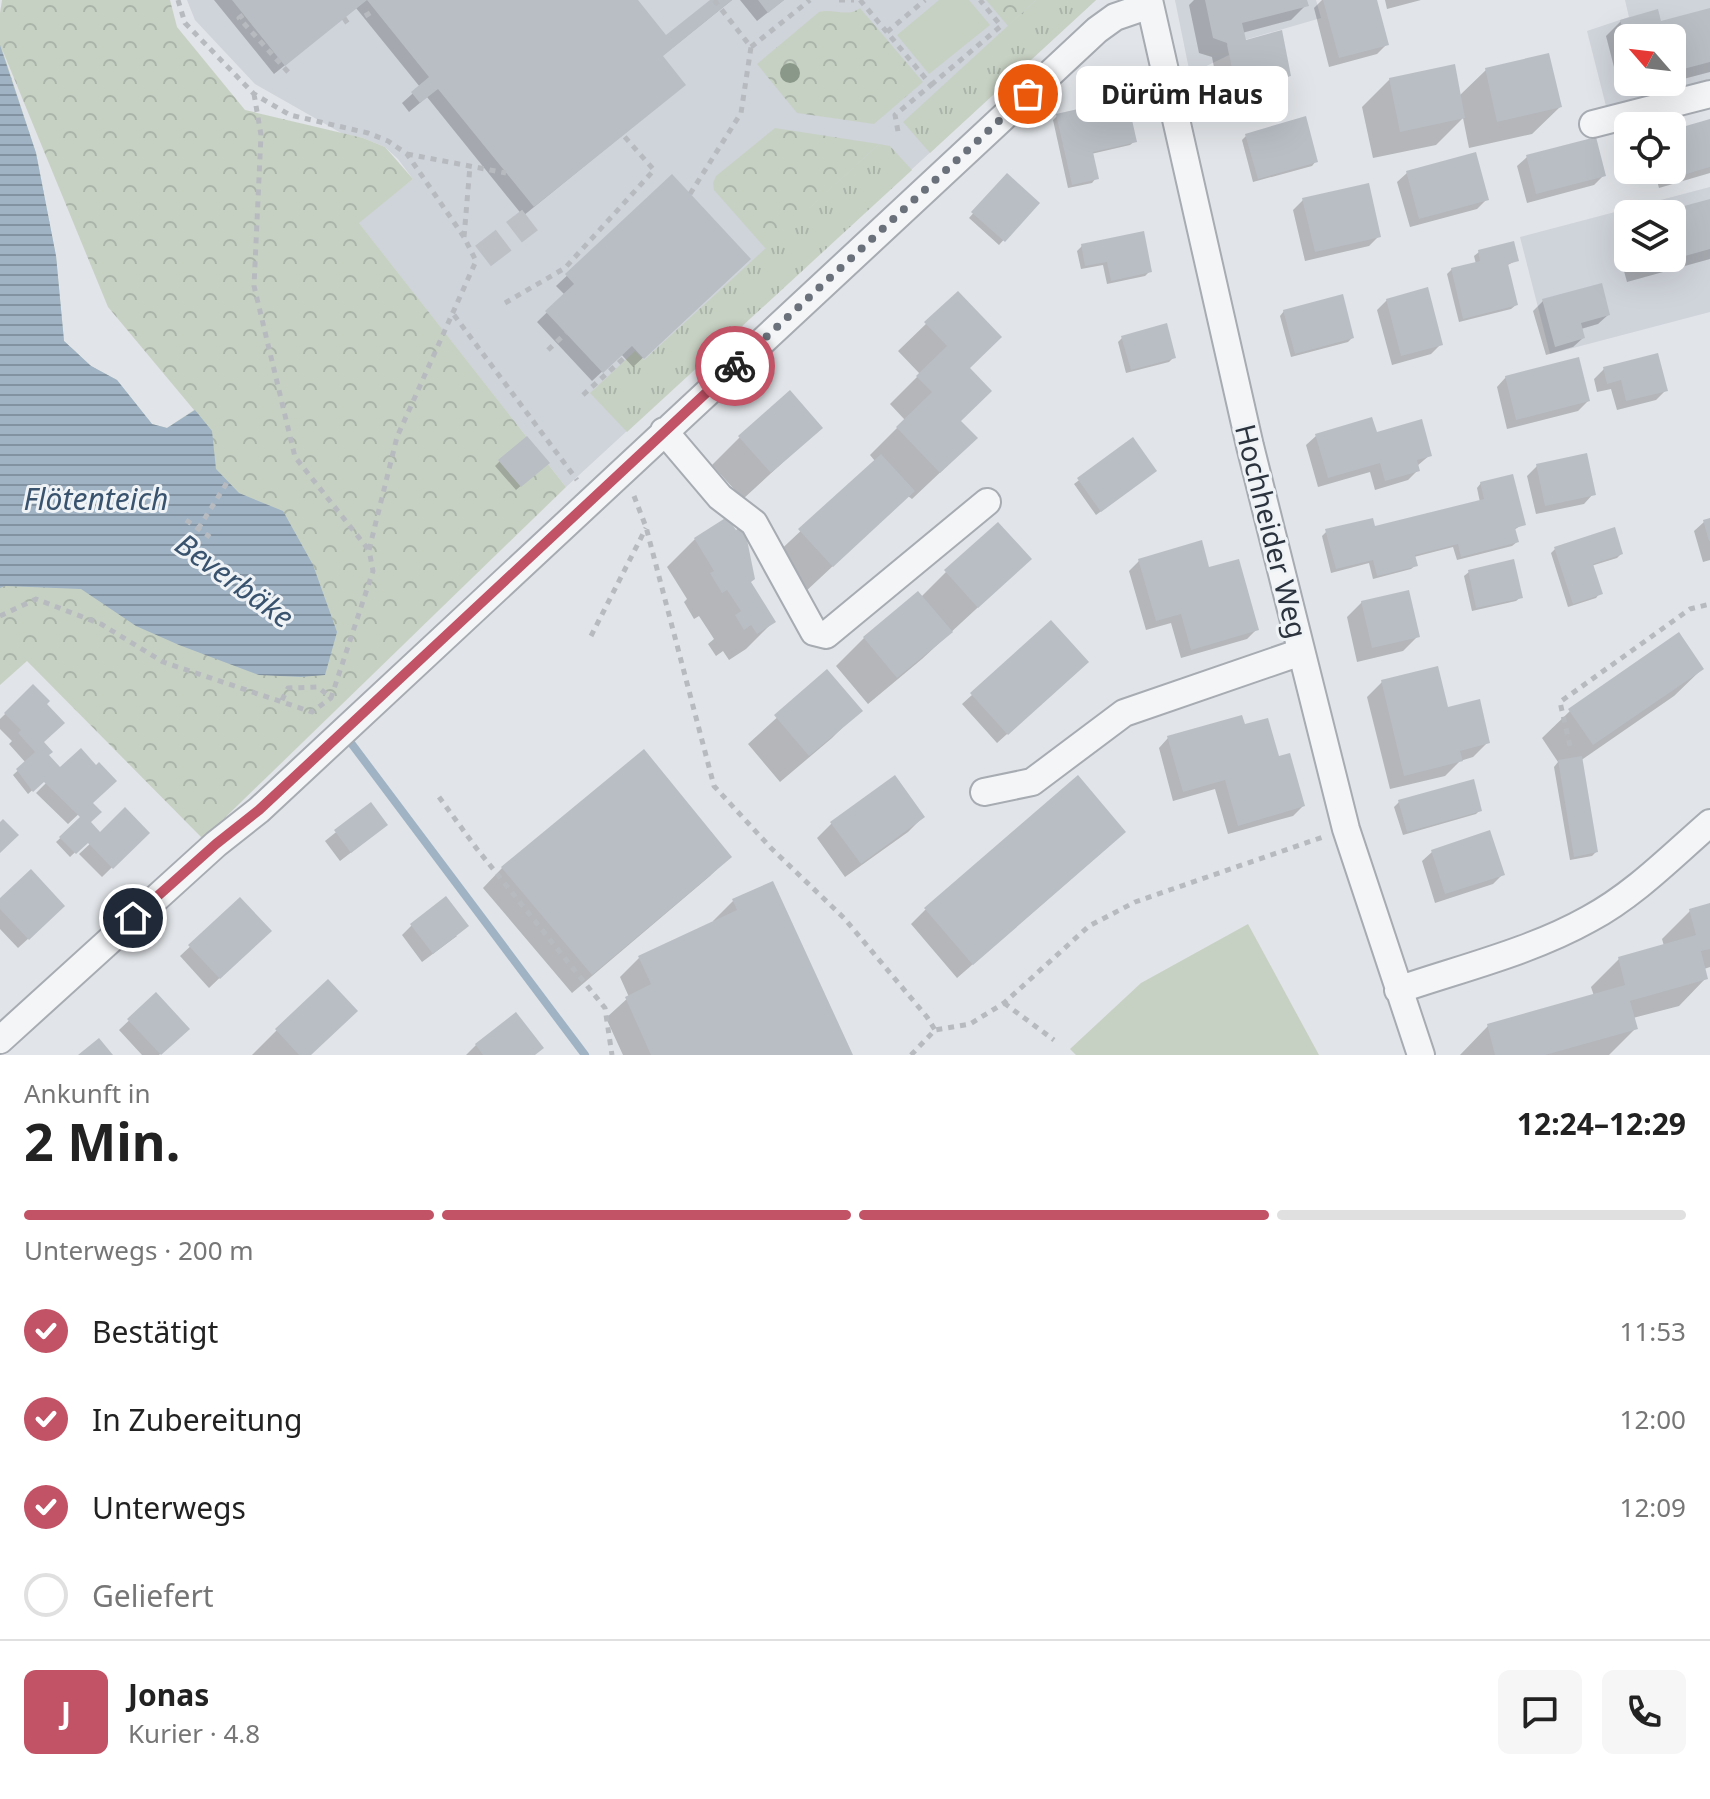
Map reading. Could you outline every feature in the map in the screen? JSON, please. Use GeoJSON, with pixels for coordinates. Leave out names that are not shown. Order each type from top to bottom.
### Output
{"type":"FeatureCollection","features":[{"type":"Feature","properties":{"kind":"street"},"geometry":{"type":"LineString","coordinates":[[0,1040],[216,844],[259,810],[1097,30],[1129,10],[1150,3]]}},
{"type":"Feature","properties":{"kind":"street","name":"Hochheider Weg"},"geometry":{"type":"LineString","coordinates":[[1150,3],[1250,446],[1346,829],[1421,1055]]}},
{"type":"Feature","properties":{"kind":"street"},"geometry":{"type":"LineString","coordinates":[[1593,124],[1710,94]]}},
{"type":"Feature","properties":{"kind":"street"},"geometry":{"type":"LineString","coordinates":[[664,431],[720,497],[754,523],[814,632],[826,635],[987,502]]}},
{"type":"Feature","properties":{"kind":"street"},"geometry":{"type":"LineString","coordinates":[[984,792],[1032,782],[1124,713],[1301,652]]}},
{"type":"Feature","properties":{"kind":"street"},"geometry":{"type":"LineString","coordinates":[[1398,990],[1553,937],[1592,918],[1629,893],[1710,823]]}},
{"type":"Feature","properties":{"kind":"path"},"geometry":{"type":"LineString","coordinates":[[178,0],[185,23],[254,94],[290,115],[368,133],[388,141],[407,154],[464,237],[476,261],[397,437],[369,550],[373,571],[331,698],[318,687],[288,688],[281,702]]}},
{"type":"Feature","properties":{"kind":"path"},"geometry":{"type":"LineString","coordinates":[[714,0],[751,47]]}},
{"type":"Feature","properties":{"kind":"path"},"geometry":{"type":"LineString","coordinates":[[690,194],[741,113],[751,47],[810,0]]}},
{"type":"Feature","properties":{"kind":"path"},"geometry":{"type":"LineString","coordinates":[[839,0],[857,0],[931,85]]}},
{"type":"Feature","properties":{"kind":"path"},"geometry":{"type":"LineString","coordinates":[[887,32],[925,0]]}},
{"type":"Feature","properties":{"kind":"path"},"geometry":{"type":"LineString","coordinates":[[899,137],[895,115],[1001,26],[980,0]]}},
{"type":"Feature","properties":{"kind":"path"},"geometry":{"type":"LineString","coordinates":[[365,16],[375,10]]}},
{"type":"Feature","properties":{"kind":"path"},"geometry":{"type":"LineString","coordinates":[[243,15],[239,18],[289,73]]}},
{"type":"Feature","properties":{"kind":"path"},"geometry":{"type":"LineString","coordinates":[[344,18],[350,27]]}},
{"type":"Feature","properties":{"kind":"path"},"geometry":{"type":"LineString","coordinates":[[254,94],[261,135],[254,286],[295,457],[369,550]]}},
{"type":"Feature","properties":{"kind":"path"},"geometry":{"type":"LineString","coordinates":[[505,303],[568,269],[654,170],[623,135]]}},
{"type":"Feature","properties":{"kind":"path"},"geometry":{"type":"LineString","coordinates":[[407,154],[506,173]]}},
{"type":"Feature","properties":{"kind":"path"},"geometry":{"type":"LineString","coordinates":[[464,237],[470,166]]}},
{"type":"Feature","properties":{"kind":"path"},"geometry":{"type":"LineString","coordinates":[[453,314],[591,499]]}},
{"type":"Feature","properties":{"kind":"path"},"geometry":{"type":"LineString","coordinates":[[548,350],[566,333]]}},
{"type":"Feature","properties":{"kind":"path"},"geometry":{"type":"LineString","coordinates":[[583,395],[625,357],[623,354]]}},
{"type":"Feature","properties":{"kind":"path"},"geometry":{"type":"LineString","coordinates":[[626,467],[646,527],[714,786],[771,848],[844,918],[935,1030]]}},
{"type":"Feature","properties":{"kind":"path"},"geometry":{"type":"LineString","coordinates":[[198,529],[228,481]]}},
{"type":"Feature","properties":{"kind":"path"},"geometry":{"type":"LineString","coordinates":[[186,520],[210,537]]}},
{"type":"Feature","properties":{"kind":"path"},"geometry":{"type":"LineString","coordinates":[[591,636],[646,527]]}},
{"type":"Feature","properties":{"kind":"path"},"geometry":{"type":"LineString","coordinates":[[0,616],[36,599],[101,624],[163,662],[312,712]]}},
{"type":"Feature","properties":{"kind":"path"},"geometry":{"type":"LineString","coordinates":[[1570,746],[1560,702],[1690,609],[1710,604]]}},
{"type":"Feature","properties":{"kind":"path"},"geometry":{"type":"LineString","coordinates":[[439,797],[605,1008],[612,1055]]}},
{"type":"Feature","properties":{"kind":"path"},"geometry":{"type":"LineString","coordinates":[[911,1055],[935,1030],[970,1024],[1004,1003],[1089,926],[1124,908],[1346,829]]}},
{"type":"Feature","properties":{"kind":"path"},"geometry":{"type":"LineString","coordinates":[[1004,1003],[1054,1040]]}},
{"type":"Feature","properties":{"kind":"shaded area"},"geometry":{"type":"Polygon","coordinates":[[[187,0],[1096,0],[566,487],[358,222],[413,179],[398,159],[385,147],[343,134],[255,84],[195,20],[187,0]]]}},
{"type":"Feature","properties":{"kind":"shaded area"},"geometry":{"type":"Polygon","coordinates":[[[1175,0],[1316,0],[1321,18],[1227,45],[1229,55],[1190,74],[1175,0]]]}},
{"type":"Feature","properties":{"kind":"shaded area"},"geometry":{"type":"Polygon","coordinates":[[[1625,0],[1710,0],[1710,80],[1686,86],[1686,24],[1614,24],[1614,96],[1646,96],[1606,106],[1587,31],[1629,17],[1625,0]]]}},
{"type":"Feature","properties":{"kind":"shaded area"},"geometry":{"type":"Polygon","coordinates":[[[1710,187],[1710,312],[1550,354],[1520,237],[1614,212],[1614,272],[1686,272],[1686,200],[1661,200],[1710,187]]]}},
{"type":"Feature","properties":{"kind":"green space"},"geometry":{"type":"Polygon","coordinates":[[[2,0],[170,0],[177,27],[245,110],[363,138],[385,147],[413,179],[359,223],[566,487],[203,839],[27,661],[0,685],[2,0]],[[2,49],[36,153],[56,256],[64,341],[91,366],[117,380],[152,424],[167,428],[194,410],[108,307],[2,49]]]}},
{"type":"Feature","properties":{"kind":"green space"},"geometry":{"type":"Polygon","coordinates":[[[939,0],[969,0],[990,25],[929,74],[897,35],[939,0]]]}},
{"type":"Feature","properties":{"kind":"green space"},"geometry":{"type":"Polygon","coordinates":[[[986,0],[1036,0],[1008,26],[986,0]]]}},
{"type":"Feature","properties":{"kind":"green space"},"geometry":{"type":"Polygon","coordinates":[[[1036,0],[1096,0],[930,153],[903,122],[1036,0]]]}},
{"type":"Feature","properties":{"kind":"green space"},"geometry":{"type":"Polygon","coordinates":[[[860,8],[923,82],[874,124],[797,113],[757,64],[819,12],[845,13],[860,8]]]}},
{"type":"Feature","properties":{"kind":"green space"},"geometry":{"type":"Polygon","coordinates":[[[775,128],[879,144],[766,249],[714,190],[713,183],[716,176],[775,128]]]}},
{"type":"Feature","properties":{"kind":"green space"},"geometry":{"type":"Polygon","coordinates":[[[879,144],[890,146],[912,170],[627,432],[590,393],[635,351],[644,360],[879,144]]]}},
{"type":"Feature","properties":{"kind":"green space"},"geometry":{"type":"Polygon","coordinates":[[[1248,924],[1319,1055],[1076,1055],[1070,1049],[1141,983],[1248,924]]]}},
{"type":"Feature","properties":{"kind":"water","name":"Flötenteich"},"geometry":{"type":"Polygon","coordinates":[[[0,45],[36,153],[56,256],[64,341],[91,366],[117,380],[152,424],[167,428],[195,410],[212,431],[216,469],[239,493],[283,511],[313,565],[337,632],[325,675],[259,675],[136,626],[81,589],[0,588],[0,45]]]}},
{"type":"Feature","properties":{"kind":"building"},"geometry":{"type":"Polygon","coordinates":[[[232,0],[367,0],[285,66],[232,0]]]}},
{"type":"Feature","properties":{"kind":"building"},"geometry":{"type":"Polygon","coordinates":[[[367,0],[638,0],[666,35],[710,0],[732,0],[663,56],[686,85],[534,207],[438,89],[420,103],[411,92],[429,77],[367,0]]]}},
{"type":"Feature","properties":{"kind":"building"},"geometry":{"type":"Polygon","coordinates":[[[758,0],[784,0],[768,13],[758,0]]]}},
{"type":"Feature","properties":{"kind":"building"},"geometry":{"type":"Polygon","coordinates":[[[1205,0],[1307,0],[1309,6],[1242,23],[1246,40],[1282,30],[1291,76],[1236,89],[1227,43],[1213,38],[1205,0]]]}},
{"type":"Feature","properties":{"kind":"building"},"geometry":{"type":"Polygon","coordinates":[[[1323,0],[1377,0],[1389,45],[1339,58],[1323,0]]]}},
{"type":"Feature","properties":{"kind":"building"},"geometry":{"type":"Polygon","coordinates":[[[1710,8],[1710,62],[1686,68],[1686,24],[1621,24],[1620,20],[1658,9],[1661,21],[1710,8]]]}},
{"type":"Feature","properties":{"kind":"building"},"geometry":{"type":"Polygon","coordinates":[[[1549,53],[1562,107],[1497,122],[1485,68],[1549,53]]]}},
{"type":"Feature","properties":{"kind":"building"},"geometry":{"type":"Polygon","coordinates":[[[1455,64],[1465,118],[1400,132],[1389,78],[1455,64]]]}},
{"type":"Feature","properties":{"kind":"building"},"geometry":{"type":"Polygon","coordinates":[[[1127,98],[1137,142],[1093,152],[1099,179],[1072,185],[1056,114],[1127,98]]]}},
{"type":"Feature","properties":{"kind":"building"},"geometry":{"type":"Polygon","coordinates":[[[1306,116],[1318,162],[1258,179],[1245,134],[1306,116]]]}},
{"type":"Feature","properties":{"kind":"building"},"geometry":{"type":"Polygon","coordinates":[[[1710,119],[1710,167],[1686,174],[1686,126],[1710,119]]]}},
{"type":"Feature","properties":{"kind":"building"},"geometry":{"type":"Polygon","coordinates":[[[1596,137],[1606,176],[1536,194],[1526,155],[1596,137]]]}},
{"type":"Feature","properties":{"kind":"building"},"geometry":{"type":"Polygon","coordinates":[[[1476,152],[1489,200],[1419,219],[1406,171],[1476,152]]]}},
{"type":"Feature","properties":{"kind":"building"},"geometry":{"type":"Polygon","coordinates":[[[1007,173],[1040,203],[1005,242],[971,212],[1007,173]]]}},
{"type":"Feature","properties":{"kind":"building"},"geometry":{"type":"Polygon","coordinates":[[[672,174],[751,259],[644,359],[632,346],[603,373],[545,311],[574,284],[565,274],[672,174]]]}},
{"type":"Feature","properties":{"kind":"building"},"geometry":{"type":"Polygon","coordinates":[[[1369,183],[1381,237],[1315,252],[1302,198],[1369,183]]]}},
{"type":"Feature","properties":{"kind":"building"},"geometry":{"type":"Polygon","coordinates":[[[1710,199],[1710,249],[1686,256],[1686,205],[1710,199]]]}},
{"type":"Feature","properties":{"kind":"building"},"geometry":{"type":"Polygon","coordinates":[[[1144,231],[1152,272],[1111,281],[1107,262],[1085,266],[1081,244],[1144,231]]]}},
{"type":"Feature","properties":{"kind":"building"},"geometry":{"type":"Polygon","coordinates":[[[1514,241],[1519,261],[1508,264],[1518,305],[1463,319],[1451,268],[1480,261],[1478,250],[1514,241]]]}},
{"type":"Feature","properties":{"kind":"building"},"geometry":{"type":"Polygon","coordinates":[[[1602,283],[1610,315],[1581,323],[1585,338],[1555,347],[1542,299],[1602,283]]]}},
{"type":"Feature","properties":{"kind":"building"},"geometry":{"type":"Polygon","coordinates":[[[1428,287],[1443,345],[1401,356],[1386,299],[1428,287]]]}},
{"type":"Feature","properties":{"kind":"building"},"geometry":{"type":"Polygon","coordinates":[[[958,291],[1002,337],[970,368],[992,391],[961,421],[978,438],[940,473],[896,427],[932,392],[916,376],[947,346],[924,322],[958,291]]]}},
{"type":"Feature","properties":{"kind":"building"},"geometry":{"type":"Polygon","coordinates":[[[1343,294],[1354,338],[1295,354],[1283,310],[1343,294]]]}},
{"type":"Feature","properties":{"kind":"building"},"geometry":{"type":"Polygon","coordinates":[[[1167,323],[1176,358],[1131,370],[1121,336],[1167,323]]]}},
{"type":"Feature","properties":{"kind":"building"},"geometry":{"type":"Polygon","coordinates":[[[1658,353],[1668,391],[1626,401],[1621,380],[1607,384],[1603,367],[1658,353]]]}},
{"type":"Feature","properties":{"kind":"building"},"geometry":{"type":"Polygon","coordinates":[[[1579,357],[1590,401],[1516,420],[1505,376],[1579,357]]]}},
{"type":"Feature","properties":{"kind":"building"},"geometry":{"type":"Polygon","coordinates":[[[790,390],[823,428],[771,473],[738,436],[790,390]]]}},
{"type":"Feature","properties":{"kind":"building"},"geometry":{"type":"Polygon","coordinates":[[[1372,417],[1377,432],[1422,419],[1432,456],[1417,460],[1420,471],[1385,481],[1380,463],[1328,478],[1315,434],[1372,417]]]}},
{"type":"Feature","properties":{"kind":"building"},"geometry":{"type":"Polygon","coordinates":[[[527,436],[550,463],[521,487],[498,460],[527,436]]]}},
{"type":"Feature","properties":{"kind":"building"},"geometry":{"type":"Polygon","coordinates":[[[1133,437],[1157,471],[1101,512],[1077,478],[1133,437]]]}},
{"type":"Feature","properties":{"kind":"building"},"geometry":{"type":"Polygon","coordinates":[[[1587,453],[1596,495],[1545,506],[1536,464],[1587,453]]]}},
{"type":"Feature","properties":{"kind":"building"},"geometry":{"type":"Polygon","coordinates":[[[881,454],[915,491],[833,567],[798,529],[881,454]]]}},
{"type":"Feature","properties":{"kind":"building"},"geometry":{"type":"Polygon","coordinates":[[[1513,474],[1526,525],[1515,528],[1519,542],[1461,557],[1458,544],[1415,555],[1418,566],[1377,576],[1373,560],[1336,569],[1325,529],[1373,518],[1375,526],[1484,499],[1480,482],[1513,474]]]}},
{"type":"Feature","properties":{"kind":"building"},"geometry":{"type":"Polygon","coordinates":[[[727,517],[736,530],[744,525],[755,579],[751,582],[776,622],[757,634],[751,625],[744,630],[735,615],[741,611],[727,590],[722,593],[710,573],[714,571],[694,538],[727,517]]]}},
{"type":"Feature","properties":{"kind":"building"},"geometry":{"type":"Polygon","coordinates":[[[1710,518],[1710,541],[1709,541],[1703,520],[1710,518]]]}},
{"type":"Feature","properties":{"kind":"building"},"geometry":{"type":"Polygon","coordinates":[[[998,522],[1032,559],[978,608],[944,570],[998,522]]]}},
{"type":"Feature","properties":{"kind":"building"},"geometry":{"type":"Polygon","coordinates":[[[1615,527],[1623,554],[1593,564],[1603,594],[1573,604],[1554,547],[1615,527]]]}},
{"type":"Feature","properties":{"kind":"building"},"geometry":{"type":"Polygon","coordinates":[[[1202,540],[1209,567],[1239,559],[1259,630],[1191,650],[1181,614],[1156,621],[1138,559],[1202,540]]]}},
{"type":"Feature","properties":{"kind":"building"},"geometry":{"type":"Polygon","coordinates":[[[1514,559],[1523,598],[1476,608],[1468,570],[1514,559]]]}},
{"type":"Feature","properties":{"kind":"building"},"geometry":{"type":"Polygon","coordinates":[[[1409,590],[1420,637],[1372,648],[1361,601],[1409,590]]]}},
{"type":"Feature","properties":{"kind":"building"},"geometry":{"type":"Polygon","coordinates":[[[918,591],[953,632],[897,678],[863,637],[918,591]]]}},
{"type":"Feature","properties":{"kind":"building"},"geometry":{"type":"Polygon","coordinates":[[[1051,620],[1089,662],[1008,735],[970,693],[1051,620]]]}},
{"type":"Feature","properties":{"kind":"building"},"geometry":{"type":"Polygon","coordinates":[[[1679,632],[1704,669],[1593,745],[1568,709],[1679,632]]]}},
{"type":"Feature","properties":{"kind":"building"},"geometry":{"type":"Polygon","coordinates":[[[1438,666],[1448,707],[1480,699],[1490,743],[1460,751],[1463,761],[1404,776],[1381,680],[1438,666]]]}},
{"type":"Feature","properties":{"kind":"building"},"geometry":{"type":"Polygon","coordinates":[[[827,669],[863,711],[809,756],[774,715],[827,669]]]}},
{"type":"Feature","properties":{"kind":"building"},"geometry":{"type":"Polygon","coordinates":[[[33,684],[65,723],[44,742],[53,752],[49,755],[60,767],[81,748],[117,781],[93,803],[102,812],[91,822],[100,832],[125,807],[150,833],[113,869],[88,843],[76,854],[59,837],[80,817],[44,782],[33,792],[16,769],[35,752],[18,733],[21,730],[4,713],[33,684]]]}},
{"type":"Feature","properties":{"kind":"building"},"geometry":{"type":"Polygon","coordinates":[[[1242,715],[1245,724],[1268,718],[1279,756],[1290,753],[1305,806],[1238,826],[1225,780],[1183,792],[1167,736],[1242,715]]]}},
{"type":"Feature","properties":{"kind":"building"},"geometry":{"type":"Polygon","coordinates":[[[644,749],[732,857],[592,975],[501,867],[644,749]]]}},
{"type":"Feature","properties":{"kind":"building"},"geometry":{"type":"Polygon","coordinates":[[[1582,756],[1598,852],[1574,857],[1558,760],[1582,756]]]}},
{"type":"Feature","properties":{"kind":"building"},"geometry":{"type":"Polygon","coordinates":[[[895,775],[925,817],[861,864],[830,822],[895,775]]]}},
{"type":"Feature","properties":{"kind":"building"},"geometry":{"type":"Polygon","coordinates":[[[1078,775],[1126,832],[973,965],[924,908],[1078,775]]]}},
{"type":"Feature","properties":{"kind":"building"},"geometry":{"type":"Polygon","coordinates":[[[1474,779],[1482,811],[1407,832],[1398,800],[1474,779]]]}},
{"type":"Feature","properties":{"kind":"building"},"geometry":{"type":"Polygon","coordinates":[[[371,802],[388,825],[351,853],[334,830],[371,802]]]}},
{"type":"Feature","properties":{"kind":"building"},"geometry":{"type":"Polygon","coordinates":[[[3,819],[19,835],[0,853],[0,822],[3,819]]]}},
{"type":"Feature","properties":{"kind":"building"},"geometry":{"type":"Polygon","coordinates":[[[1490,830],[1505,875],[1445,894],[1431,850],[1490,830]]]}},
{"type":"Feature","properties":{"kind":"building"},"geometry":{"type":"Polygon","coordinates":[[[31,869],[65,906],[29,940],[0,909],[0,898],[31,869]]]}},
{"type":"Feature","properties":{"kind":"building"},"geometry":{"type":"Polygon","coordinates":[[[773,881],[853,1055],[651,1055],[625,997],[651,984],[638,956],[737,910],[732,899],[773,881]]]}},
{"type":"Feature","properties":{"kind":"building"},"geometry":{"type":"Polygon","coordinates":[[[446,896],[469,926],[433,954],[410,924],[446,896]]]}},
{"type":"Feature","properties":{"kind":"building"},"geometry":{"type":"Polygon","coordinates":[[[240,897],[272,931],[220,979],[188,945],[240,897]]]}},
{"type":"Feature","properties":{"kind":"building"},"geometry":{"type":"Polygon","coordinates":[[[1710,903],[1710,949],[1701,951],[1708,979],[1630,1001],[1638,1029],[1545,1055],[1495,1055],[1487,1024],[1625,985],[1618,957],[1696,935],[1689,909],[1710,903]]]}},
{"type":"Feature","properties":{"kind":"building"},"geometry":{"type":"Polygon","coordinates":[[[328,979],[358,1011],[311,1055],[299,1055],[275,1029],[328,979]]]}},
{"type":"Feature","properties":{"kind":"building"},"geometry":{"type":"Polygon","coordinates":[[[156,992],[190,1029],[161,1055],[127,1019],[156,992]]]}},
{"type":"Feature","properties":{"kind":"building"},"geometry":{"type":"Polygon","coordinates":[[[516,1012],[544,1048],[535,1055],[483,1055],[475,1044],[516,1012]]]}},
{"type":"Feature","properties":{"kind":"building"},"geometry":{"type":"Polygon","coordinates":[[[99,1038],[113,1055],[78,1055],[99,1038]]]}},
{"type":"Feature","properties":{"kind":"waterway","name":"Beverbäke"},"geometry":{"type":"LineString","coordinates":[[345,735],[585,1055]]}},
{"type":"Feature","properties":{"kind":"tunnel"},"geometry":{"type":"LineString","coordinates":[[483,256],[530,220]]}},
{"type":"Feature","properties":{"kind":"way so far"},"geometry":{"type":"LineString","coordinates":[[735,366],[1028,94]]}},
{"type":"Feature","properties":{"kind":"place","name":"Dürüm Haus"},"geometry":{"type":"Point","coordinates":[1028,94]}},
{"type":"Feature","properties":{"kind":"route"},"geometry":{"type":"LineString","coordinates":[[133,918],[259,810],[735,366]]}}]}
